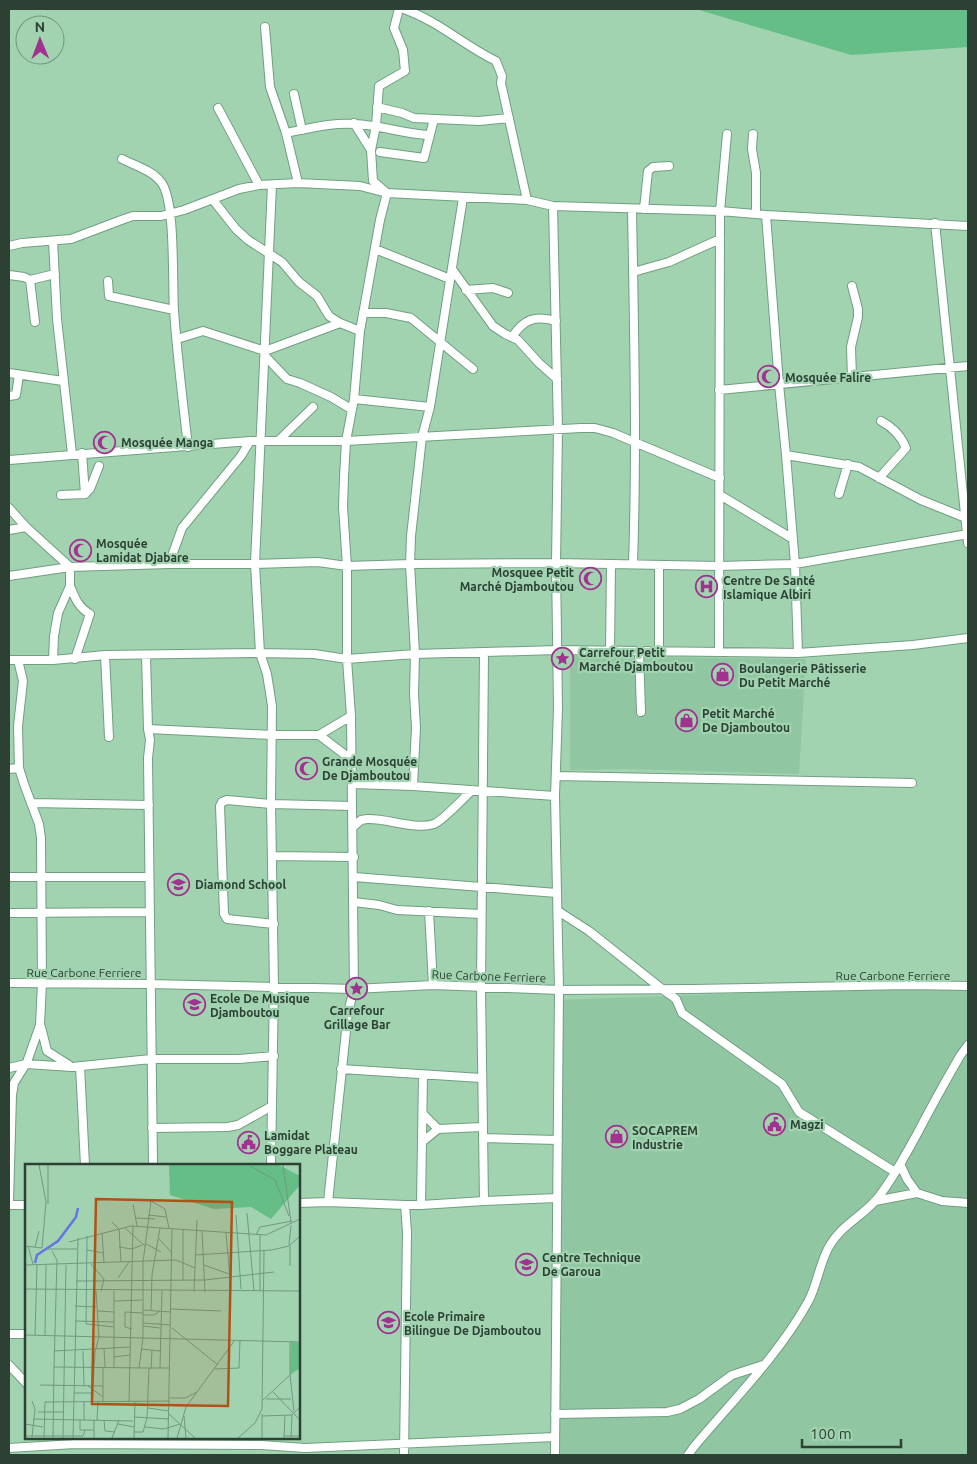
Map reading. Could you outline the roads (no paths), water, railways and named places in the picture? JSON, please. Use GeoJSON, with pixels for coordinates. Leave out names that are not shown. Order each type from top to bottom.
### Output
{"type":"FeatureCollection","features":[{"type":"Feature","properties":{"kind":"street"},"geometry":{"type":"LineString","coordinates":[[387,193],[373,180],[371,150],[376,126],[379,86],[405,72],[403,50],[394,28],[399,9]]}},
{"type":"Feature","properties":{"kind":"street"},"geometry":{"type":"LineString","coordinates":[[404,9],[422,15],[444,28],[476,52],[496,61],[502,76],[501,83],[527,200]]}},
{"type":"Feature","properties":{"kind":"street"},"geometry":{"type":"LineString","coordinates":[[265,27],[270,87],[286,133],[298,183]]}},
{"type":"Feature","properties":{"kind":"street"},"geometry":{"type":"LineString","coordinates":[[294,94],[302,130]]}},
{"type":"Feature","properties":{"kind":"street"},"geometry":{"type":"LineString","coordinates":[[377,107],[414,118],[479,121],[509,118]]}},
{"type":"Feature","properties":{"kind":"street"},"geometry":{"type":"LineString","coordinates":[[218,108],[259,185]]}},
{"type":"Feature","properties":{"kind":"street"},"geometry":{"type":"LineString","coordinates":[[380,152],[424,158],[434,119]]}},
{"type":"Feature","properties":{"kind":"street"},"geometry":{"type":"LineString","coordinates":[[286,133],[354,123],[429,135]]}},
{"type":"Feature","properties":{"kind":"street"},"geometry":{"type":"LineString","coordinates":[[354,123],[371,150]]}},
{"type":"Feature","properties":{"kind":"street"},"geometry":{"type":"LineString","coordinates":[[719,652],[720,478],[718,390],[720,211],[727,134]]}},
{"type":"Feature","properties":{"kind":"street"},"geometry":{"type":"LineString","coordinates":[[753,134],[752,149],[756,173],[756,214]]}},
{"type":"Feature","properties":{"kind":"street"},"geometry":{"type":"LineString","coordinates":[[122,159],[140,167],[161,181],[171,214],[176,339],[188,447]]}},
{"type":"Feature","properties":{"kind":"street"},"geometry":{"type":"LineString","coordinates":[[644,209],[648,171],[653,167],[670,166]]}},
{"type":"Feature","properties":{"kind":"street"},"geometry":{"type":"LineString","coordinates":[[9,246],[22,243],[71,239],[124,218],[171,214],[240,189],[259,185],[298,183],[360,186],[387,193],[527,200],[553,206],[720,211],[968,226]]}},
{"type":"Feature","properties":{"kind":"street"},"geometry":{"type":"LineString","coordinates":[[271,1164],[274,1056],[274,924],[271,804],[272,706],[267,674],[260,653],[255,564],[272,185]]}},
{"type":"Feature","properties":{"kind":"street"},"geometry":{"type":"LineString","coordinates":[[328,1202],[341,1069],[348,1012],[354,989],[352,716],[347,659],[347,566],[343,506],[346,441],[354,399],[360,331],[380,220],[387,193]]}},
{"type":"Feature","properties":{"kind":"street"},"geometry":{"type":"LineString","coordinates":[[413,786],[416,728],[414,694],[415,654],[410,564],[411,536],[422,437],[430,406],[463,198]]}},
{"type":"Feature","properties":{"kind":"street"},"geometry":{"type":"LineString","coordinates":[[213,200],[236,229],[248,240],[282,262],[299,282],[317,296],[329,316],[340,323],[360,331]]}},
{"type":"Feature","properties":{"kind":"street"},"geometry":{"type":"LineString","coordinates":[[553,206],[558,429],[555,796],[559,990],[555,1455]]}},
{"type":"Feature","properties":{"kind":"street"},"geometry":{"type":"LineString","coordinates":[[632,209],[636,392],[634,564]]}},
{"type":"Feature","properties":{"kind":"street"},"geometry":{"type":"LineString","coordinates":[[766,215],[795,564],[798,653]]}},
{"type":"Feature","properties":{"kind":"street"},"geometry":{"type":"LineString","coordinates":[[935,223],[968,543]]}},
{"type":"Feature","properties":{"kind":"street"},"geometry":{"type":"LineString","coordinates":[[633,272],[669,262],[720,238]]}},
{"type":"Feature","properties":{"kind":"street"},"geometry":{"type":"LineString","coordinates":[[53,241],[63,381],[72,454]]}},
{"type":"Feature","properties":{"kind":"street"},"geometry":{"type":"LineString","coordinates":[[375,249],[450,279]]}},
{"type":"Feature","properties":{"kind":"street"},"geometry":{"type":"LineString","coordinates":[[452,269],[493,326],[498,331],[518,340],[557,379]]}},
{"type":"Feature","properties":{"kind":"street"},"geometry":{"type":"LineString","coordinates":[[9,275],[24,277],[30,280],[55,274]]}},
{"type":"Feature","properties":{"kind":"street"},"geometry":{"type":"LineString","coordinates":[[30,280],[35,322]]}},
{"type":"Feature","properties":{"kind":"street"},"geometry":{"type":"LineString","coordinates":[[108,281],[109,296],[174,310]]}},
{"type":"Feature","properties":{"kind":"street"},"geometry":{"type":"LineString","coordinates":[[852,286],[858,309],[858,317],[851,347],[852,378]]}},
{"type":"Feature","properties":{"kind":"street"},"geometry":{"type":"LineString","coordinates":[[466,290],[493,288],[508,293]]}},
{"type":"Feature","properties":{"kind":"street"},"geometry":{"type":"LineString","coordinates":[[363,314],[386,313],[411,318],[473,368]]}},
{"type":"Feature","properties":{"kind":"street"},"geometry":{"type":"LineString","coordinates":[[512,337],[524,322],[544,318],[556,321]]}},
{"type":"Feature","properties":{"kind":"street"},"geometry":{"type":"LineString","coordinates":[[265,353],[340,323]]}},
{"type":"Feature","properties":{"kind":"street"},"geometry":{"type":"LineString","coordinates":[[176,339],[203,331],[265,353],[287,379],[330,397],[351,409]]}},
{"type":"Feature","properties":{"kind":"street"},"geometry":{"type":"LineString","coordinates":[[718,390],[968,366]]}},
{"type":"Feature","properties":{"kind":"street"},"geometry":{"type":"LineString","coordinates":[[9,373],[63,381]]}},
{"type":"Feature","properties":{"kind":"street"},"geometry":{"type":"LineString","coordinates":[[9,396],[16,395],[19,375]]}},
{"type":"Feature","properties":{"kind":"street"},"geometry":{"type":"LineString","coordinates":[[354,399],[430,406]]}},
{"type":"Feature","properties":{"kind":"street"},"geometry":{"type":"LineString","coordinates":[[278,440],[313,407]]}},
{"type":"Feature","properties":{"kind":"street"},"geometry":{"type":"LineString","coordinates":[[879,478],[906,448],[904,442],[892,427],[881,421]]}},
{"type":"Feature","properties":{"kind":"street"},"geometry":{"type":"LineString","coordinates":[[9,460],[250,441],[346,441],[595,428],[720,478]]}},
{"type":"Feature","properties":{"kind":"street"},"geometry":{"type":"LineString","coordinates":[[169,564],[182,528],[241,456],[250,441]]}},
{"type":"Feature","properties":{"kind":"street"},"geometry":{"type":"LineString","coordinates":[[82,453],[85,494]]}},
{"type":"Feature","properties":{"kind":"street"},"geometry":{"type":"LineString","coordinates":[[786,455],[848,464],[921,500],[966,518]]}},
{"type":"Feature","properties":{"kind":"street"},"geometry":{"type":"LineString","coordinates":[[839,494],[848,464]]}},
{"type":"Feature","properties":{"kind":"street"},"geometry":{"type":"LineString","coordinates":[[61,495],[85,494],[90,489],[99,466]]}},
{"type":"Feature","properties":{"kind":"street"},"geometry":{"type":"LineString","coordinates":[[720,495],[793,538]]}},
{"type":"Feature","properties":{"kind":"street"},"geometry":{"type":"LineString","coordinates":[[9,508],[26,527],[70,567],[70,586],[76,602],[90,614],[75,659]]}},
{"type":"Feature","properties":{"kind":"street"},"geometry":{"type":"LineString","coordinates":[[9,530],[26,527]]}},
{"type":"Feature","properties":{"kind":"street"},"geometry":{"type":"LineString","coordinates":[[9,576],[70,567],[169,564],[318,562],[347,566],[556,563],[719,566],[795,564],[968,534]]}},
{"type":"Feature","properties":{"kind":"street"},"geometry":{"type":"LineString","coordinates":[[610,651],[611,564]]}},
{"type":"Feature","properties":{"kind":"street"},"geometry":{"type":"LineString","coordinates":[[659,565],[659,652]]}},
{"type":"Feature","properties":{"kind":"street"},"geometry":{"type":"LineString","coordinates":[[53,660],[54,636],[58,613],[70,586]]}},
{"type":"Feature","properties":{"kind":"street"},"geometry":{"type":"LineString","coordinates":[[9,660],[75,659],[105,655],[260,653],[314,654],[347,659],[415,654],[557,650],[798,653],[913,645],[968,638]]}},
{"type":"Feature","properties":{"kind":"street"},"geometry":{"type":"LineString","coordinates":[[639,651],[642,712]]}},
{"type":"Feature","properties":{"kind":"street"},"geometry":{"type":"LineString","coordinates":[[484,652],[481,914],[481,1078],[484,1201]]}},
{"type":"Feature","properties":{"kind":"street"},"geometry":{"type":"LineString","coordinates":[[105,655],[109,737]]}},
{"type":"Feature","properties":{"kind":"street"},"geometry":{"type":"LineString","coordinates":[[146,655],[150,740],[148,878],[153,1164]]}},
{"type":"Feature","properties":{"kind":"street"},"geometry":{"type":"LineString","coordinates":[[18,660],[24,681],[18,726],[20,768],[39,824],[41,838],[42,913],[40,1025],[26,1064],[14,1083],[12,1095],[9,1203],[25,1205]]}},
{"type":"Feature","properties":{"kind":"street"},"geometry":{"type":"LineString","coordinates":[[148,729],[319,734],[352,716]]}},
{"type":"Feature","properties":{"kind":"street"},"geometry":{"type":"LineString","coordinates":[[319,734],[352,760]]}},
{"type":"Feature","properties":{"kind":"street"},"geometry":{"type":"LineString","coordinates":[[9,769],[20,768]]}},
{"type":"Feature","properties":{"kind":"street"},"geometry":{"type":"LineString","coordinates":[[556,776],[912,783]]}},
{"type":"Feature","properties":{"kind":"street"},"geometry":{"type":"LineString","coordinates":[[352,784],[482,790],[555,796]]}},
{"type":"Feature","properties":{"kind":"street"},"geometry":{"type":"LineString","coordinates":[[353,827],[361,820],[367,819],[420,825],[434,824],[472,790]]}},
{"type":"Feature","properties":{"kind":"street"},"geometry":{"type":"LineString","coordinates":[[274,924],[236,921],[227,919],[224,914],[220,806],[222,802],[226,800],[271,804],[352,806]]}},
{"type":"Feature","properties":{"kind":"street"},"geometry":{"type":"LineString","coordinates":[[31,803],[149,805]]}},
{"type":"Feature","properties":{"kind":"street"},"geometry":{"type":"LineString","coordinates":[[273,856],[354,857]]}},
{"type":"Feature","properties":{"kind":"street"},"geometry":{"type":"LineString","coordinates":[[9,877],[148,878]]}},
{"type":"Feature","properties":{"kind":"street"},"geometry":{"type":"LineString","coordinates":[[354,877],[557,893]]}},
{"type":"Feature","properties":{"kind":"street"},"geometry":{"type":"LineString","coordinates":[[354,902],[379,905],[397,910],[481,914]]}},
{"type":"Feature","properties":{"kind":"street"},"geometry":{"type":"LineString","coordinates":[[558,911],[589,930],[676,999],[682,1013],[782,1084],[799,1112],[895,1172]]}},
{"type":"Feature","properties":{"kind":"street"},"geometry":{"type":"LineString","coordinates":[[9,913],[149,912]]}},
{"type":"Feature","properties":{"kind":"street"},"geometry":{"type":"LineString","coordinates":[[429,912],[432,985]]}},
{"type":"Feature","properties":{"kind":"street","name":"Rue Carbone Ferriere"},"geometry":{"type":"LineString","coordinates":[[9,983],[274,986],[354,989],[432,985],[559,990],[909,984],[968,986]]}},
{"type":"Feature","properties":{"kind":"street"},"geometry":{"type":"LineString","coordinates":[[40,1025],[47,1051],[72,1067]]}},
{"type":"Feature","properties":{"kind":"street"},"geometry":{"type":"LineString","coordinates":[[688,1455],[765,1365],[808,1301],[817,1283],[823,1259],[830,1244],[844,1227],[875,1201],[900,1164],[968,1045]]}},
{"type":"Feature","properties":{"kind":"street"},"geometry":{"type":"LineString","coordinates":[[9,1068],[26,1064],[72,1067],[151,1059],[239,1059],[274,1056]]}},
{"type":"Feature","properties":{"kind":"street"},"geometry":{"type":"LineString","coordinates":[[80,1066],[85,1164]]}},
{"type":"Feature","properties":{"kind":"street"},"geometry":{"type":"LineString","coordinates":[[341,1069],[481,1078]]}},
{"type":"Feature","properties":{"kind":"street"},"geometry":{"type":"LineString","coordinates":[[421,1206],[423,1074]]}},
{"type":"Feature","properties":{"kind":"street"},"geometry":{"type":"LineString","coordinates":[[152,1128],[228,1127],[238,1125],[272,1106]]}},
{"type":"Feature","properties":{"kind":"street"},"geometry":{"type":"LineString","coordinates":[[423,1114],[438,1129]]}},
{"type":"Feature","properties":{"kind":"street"},"geometry":{"type":"LineString","coordinates":[[422,1142],[438,1129],[482,1127]]}},
{"type":"Feature","properties":{"kind":"street"},"geometry":{"type":"LineString","coordinates":[[483,1138],[558,1140]]}},
{"type":"Feature","properties":{"kind":"street"},"geometry":{"type":"LineString","coordinates":[[900,1164],[907,1179],[917,1193]]}},
{"type":"Feature","properties":{"kind":"street"},"geometry":{"type":"LineString","coordinates":[[875,1201],[917,1193],[942,1201],[968,1203]]}},
{"type":"Feature","properties":{"kind":"street"},"geometry":{"type":"LineString","coordinates":[[300,1203],[328,1202],[421,1206],[557,1198]]}},
{"type":"Feature","properties":{"kind":"street"},"geometry":{"type":"LineString","coordinates":[[404,1455],[407,1232],[405,1205]]}},
{"type":"Feature","properties":{"kind":"street"},"geometry":{"type":"LineString","coordinates":[[9,1334],[25,1334]]}},
{"type":"Feature","properties":{"kind":"street"},"geometry":{"type":"LineString","coordinates":[[9,1365],[9,1376]]}},
{"type":"Feature","properties":{"kind":"street"},"geometry":{"type":"LineString","coordinates":[[9,1365],[25,1382]]}},
{"type":"Feature","properties":{"kind":"street"},"geometry":{"type":"LineString","coordinates":[[555,1414],[667,1412],[680,1409],[700,1399],[732,1375],[765,1365]]}},
{"type":"Feature","properties":{"kind":"street"},"geometry":{"type":"LineString","coordinates":[[9,1448],[76,1441],[261,1441],[305,1452],[405,1443],[555,1436]]}},
{"type":"Feature","properties":{"kind":"street"},"geometry":{"type":"LineString","coordinates":[[40,1446],[40,1455]]}},
{"type":"Feature","properties":{"kind":"water"},"geometry":{"type":"Polygon","coordinates":[[[638,1141],[644,1144],[650,1143],[651,1148],[648,1150],[637,1150],[635,1145],[638,1141]]]}},
{"type":"Feature","properties":{"kind":"place","name":"Mosquée Falire"},"geometry":{"type":"Point","coordinates":[769,377]}},
{"type":"Feature","properties":{"kind":"place","name":"Mosquée Manga"},"geometry":{"type":"Point","coordinates":[105,442]}},
{"type":"Feature","properties":{"kind":"place","name":"Mosquée Lamidat Djabare"},"geometry":{"type":"Point","coordinates":[80,550]}},
{"type":"Feature","properties":{"kind":"place","name":"Mosquee Petit Marché Djamboutou"},"geometry":{"type":"Point","coordinates":[590,579]}},
{"type":"Feature","properties":{"kind":"place","name":"Centre De Santé Islamique Albiri"},"geometry":{"type":"Point","coordinates":[707,587]}},
{"type":"Feature","properties":{"kind":"place","name":"Carrefour Petit Marché Djamboutou"},"geometry":{"type":"Point","coordinates":[563,659]}},
{"type":"Feature","properties":{"kind":"place","name":"Boulangerie Pâtisserie Du Petit Marché"},"geometry":{"type":"Point","coordinates":[723,675]}},
{"type":"Feature","properties":{"kind":"place","name":"Petit Marché De Djamboutou"},"geometry":{"type":"Point","coordinates":[686,720]}},
{"type":"Feature","properties":{"kind":"place","name":"Grande Mosquée De Djamboutou"},"geometry":{"type":"Point","coordinates":[306,768]}},
{"type":"Feature","properties":{"kind":"place","name":"Diamond School"},"geometry":{"type":"Point","coordinates":[179,884]}},
{"type":"Feature","properties":{"kind":"place","name":"Carrefour Grillage Bar"},"geometry":{"type":"Point","coordinates":[357,989]}},
{"type":"Feature","properties":{"kind":"place","name":"Ecole De Musique Djamboutou"},"geometry":{"type":"Point","coordinates":[194,1005]}},
{"type":"Feature","properties":{"kind":"place","name":"Magzi"},"geometry":{"type":"Point","coordinates":[774,1124]}},
{"type":"Feature","properties":{"kind":"place","name":"SOCAPREM Industrie"},"geometry":{"type":"Point","coordinates":[616,1137]}},
{"type":"Feature","properties":{"kind":"place","name":"Lamidat Boggare Plateau"},"geometry":{"type":"Point","coordinates":[248,1142]}},
{"type":"Feature","properties":{"kind":"place","name":"Centre Technique De Garoua"},"geometry":{"type":"Point","coordinates":[526,1264]}},
{"type":"Feature","properties":{"kind":"place","name":"Ecole Primaire Bilingue De Djamboutou"},"geometry":{"type":"Point","coordinates":[388,1323]}}]}
